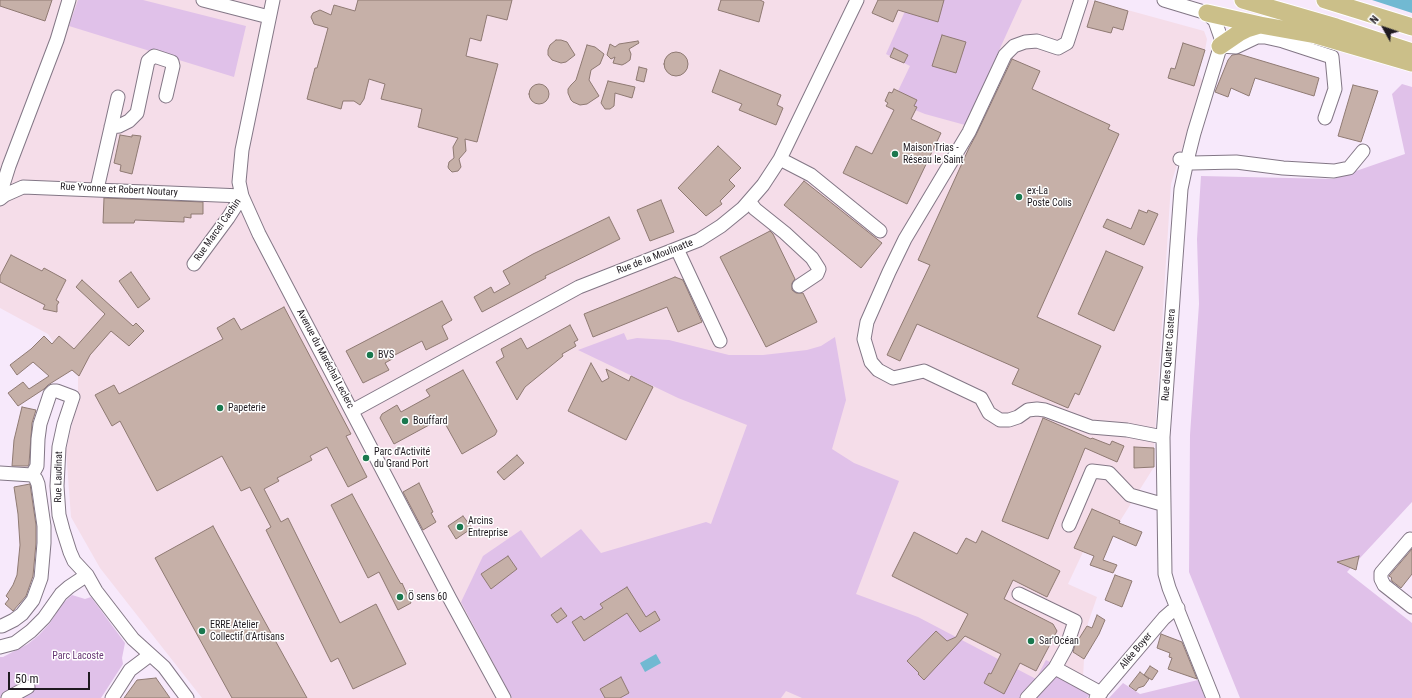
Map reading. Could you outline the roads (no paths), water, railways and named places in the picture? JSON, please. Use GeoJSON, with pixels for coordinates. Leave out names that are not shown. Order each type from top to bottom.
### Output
{"type":"FeatureCollection","features":[{"type":"Feature","properties":{"kind":"main road"},"geometry":{"type":"LineString","coordinates":[[1244,0],[1336,27],[1412,52]]}},
{"type":"Feature","properties":{"kind":"main road"},"geometry":{"type":"LineString","coordinates":[[1325,0],[1412,28]]}},
{"type":"Feature","properties":{"kind":"main road"},"geometry":{"type":"LineString","coordinates":[[1207,13],[1260,25],[1316,35],[1412,63]]}},
{"type":"Feature","properties":{"kind":"main road"},"geometry":{"type":"LineString","coordinates":[[1220,46],[1239,33],[1260,25]]}},
{"type":"Feature","properties":{"kind":"street"},"geometry":{"type":"LineString","coordinates":[[2,197],[3,185],[9,166],[57,40],[69,0]]}},
{"type":"Feature","properties":{"kind":"street"},"geometry":{"type":"LineString","coordinates":[[203,0],[217,2],[269,17]]}},
{"type":"Feature","properties":{"kind":"street","name":"Avenue du Maréchal Leclerc"},"geometry":{"type":"LineString","coordinates":[[273,0],[242,150],[238,182],[242,196],[259,234],[450,599],[504,698]]}},
{"type":"Feature","properties":{"kind":"street","name":"Rue de la Moulinatte"},"geometry":{"type":"LineString","coordinates":[[352,411],[579,287],[700,240],[721,226],[749,201],[763,185],[780,159],[857,0]]}},
{"type":"Feature","properties":{"kind":"street"},"geometry":{"type":"LineString","coordinates":[[1081,0],[1067,43],[1058,48],[1037,41],[1025,42],[1014,46],[1005,54],[969,132],[905,239],[888,272],[867,322],[864,339],[871,362],[878,370],[893,378],[924,371],[981,398],[989,413],[1000,420],[1009,420],[1018,417],[1028,410],[1037,408],[1091,426],[1127,430],[1163,437]]}},
{"type":"Feature","properties":{"kind":"street"},"geometry":{"type":"LineString","coordinates":[[1164,0],[1207,13]]}},
{"type":"Feature","properties":{"kind":"street","name":"Rue des Quatre Castera"},"geometry":{"type":"LineString","coordinates":[[1207,13],[1215,21],[1221,38],[1220,46],[1184,160],[1163,437],[1165,574],[1169,588],[1213,698]]}},
{"type":"Feature","properties":{"kind":"street"},"geometry":{"type":"LineString","coordinates":[[1220,46],[1236,46],[1257,37],[1265,37],[1283,41],[1332,57],[1335,89],[1325,118]]}},
{"type":"Feature","properties":{"kind":"street"},"geometry":{"type":"LineString","coordinates":[[111,127],[119,126],[134,118],[137,113],[148,61],[154,56],[172,62],[173,66],[166,96]]}},
{"type":"Feature","properties":{"kind":"street"},"geometry":{"type":"LineString","coordinates":[[97,190],[118,97]]}},
{"type":"Feature","properties":{"kind":"street"},"geometry":{"type":"LineString","coordinates":[[1184,160],[1192,163],[1236,162],[1283,168],[1334,171],[1349,168],[1363,151]]}},
{"type":"Feature","properties":{"kind":"street"},"geometry":{"type":"LineString","coordinates":[[780,159],[811,175],[880,231]]}},
{"type":"Feature","properties":{"kind":"street","name":"Rue Yvonne et Robert Noutary"},"geometry":{"type":"LineString","coordinates":[[2,197],[23,187],[242,196]]}},
{"type":"Feature","properties":{"kind":"street","name":"Rue Marcel Cachin"},"geometry":{"type":"LineString","coordinates":[[194,264],[228,218],[242,196]]}},
{"type":"Feature","properties":{"kind":"street"},"geometry":{"type":"LineString","coordinates":[[749,201],[755,209],[785,233],[812,258],[818,269],[816,274],[799,286]]}},
{"type":"Feature","properties":{"kind":"street"},"geometry":{"type":"LineString","coordinates":[[677,249],[720,342]]}},
{"type":"Feature","properties":{"kind":"street","name":"Rue Laudinat"},"geometry":{"type":"LineString","coordinates":[[32,475],[37,466],[40,424],[50,394],[53,391],[57,391],[73,397],[64,424],[59,447],[57,467],[58,504],[63,530],[70,552],[74,562],[87,575],[96,591],[133,639],[164,667],[187,698]]}},
{"type":"Feature","properties":{"kind":"street"},"geometry":{"type":"LineString","coordinates":[[1069,525],[1092,472],[1109,472],[1130,495],[1158,503],[1164,503]]}},
{"type":"Feature","properties":{"kind":"street"},"geometry":{"type":"LineString","coordinates":[[0,473],[32,475],[36,479],[44,526],[41,578],[33,600],[22,614],[14,620],[0,626]]}},
{"type":"Feature","properties":{"kind":"street"},"geometry":{"type":"LineString","coordinates":[[1410,540],[1382,574],[1381,579],[1384,585],[1412,607]]}},
{"type":"Feature","properties":{"kind":"street"},"geometry":{"type":"LineString","coordinates":[[0,647],[15,642],[31,631],[44,618],[61,594],[87,575]]}},
{"type":"Feature","properties":{"kind":"street"},"geometry":{"type":"LineString","coordinates":[[1018,594],[1075,622],[1066,648],[1056,668],[1027,698]]}},
{"type":"Feature","properties":{"kind":"street","name":"Allée Boyer"},"geometry":{"type":"LineString","coordinates":[[1099,696],[1164,618],[1178,608]]}},
{"type":"Feature","properties":{"kind":"street"},"geometry":{"type":"LineString","coordinates":[[112,698],[130,670],[150,655]]}},
{"type":"Feature","properties":{"kind":"street","name":"Rue Laudinat"},"geometry":{"type":"LineString","coordinates":[[150,655],[158,672],[178,698]]}},
{"type":"Feature","properties":{"kind":"street"},"geometry":{"type":"LineString","coordinates":[[1056,668],[1099,696]]}},
{"type":"Feature","properties":{"kind":"street"},"geometry":{"type":"LineString","coordinates":[[8,698],[28,687]]}},
{"type":"Feature","properties":{"kind":"water"},"geometry":{"type":"Polygon","coordinates":[[[1372,0],[1412,0],[1412,13],[1372,0]]]}},
{"type":"Feature","properties":{"kind":"water"},"geometry":{"type":"Polygon","coordinates":[[[656,654],[661,663],[645,672],[640,663],[656,654]]]}},
{"type":"Feature","properties":{"kind":"place","name":"Maison Trias - Réseau le Saint"},"geometry":{"type":"Point","coordinates":[895,154]}},
{"type":"Feature","properties":{"kind":"place","name":"ex-La Poste Colis"},"geometry":{"type":"Point","coordinates":[1019,197]}},
{"type":"Feature","properties":{"kind":"place","name":"BVS"},"geometry":{"type":"Point","coordinates":[370,355]}},
{"type":"Feature","properties":{"kind":"place","name":"Papeterie"},"geometry":{"type":"Point","coordinates":[220,408]}},
{"type":"Feature","properties":{"kind":"place","name":"Bouffard"},"geometry":{"type":"Point","coordinates":[405,421]}},
{"type":"Feature","properties":{"kind":"place","name":"Parc d'Activité du Grand Port"},"geometry":{"type":"Point","coordinates":[366,458]}},
{"type":"Feature","properties":{"kind":"place","name":"Arcins Entreprise"},"geometry":{"type":"Point","coordinates":[460,527]}},
{"type":"Feature","properties":{"kind":"place","name":"Ö sens 60"},"geometry":{"type":"Point","coordinates":[400,597]}},
{"type":"Feature","properties":{"kind":"place","name":"ERRE Atelier Collectif d'Artisans"},"geometry":{"type":"Point","coordinates":[202,631]}},
{"type":"Feature","properties":{"kind":"place","name":"Sar'Océan"},"geometry":{"type":"Point","coordinates":[1031,641]}},
{"type":"Feature","properties":{"kind":"park label","name":"Parc Lacoste"},"geometry":{"type":"Point","coordinates":[78,656]}}]}
